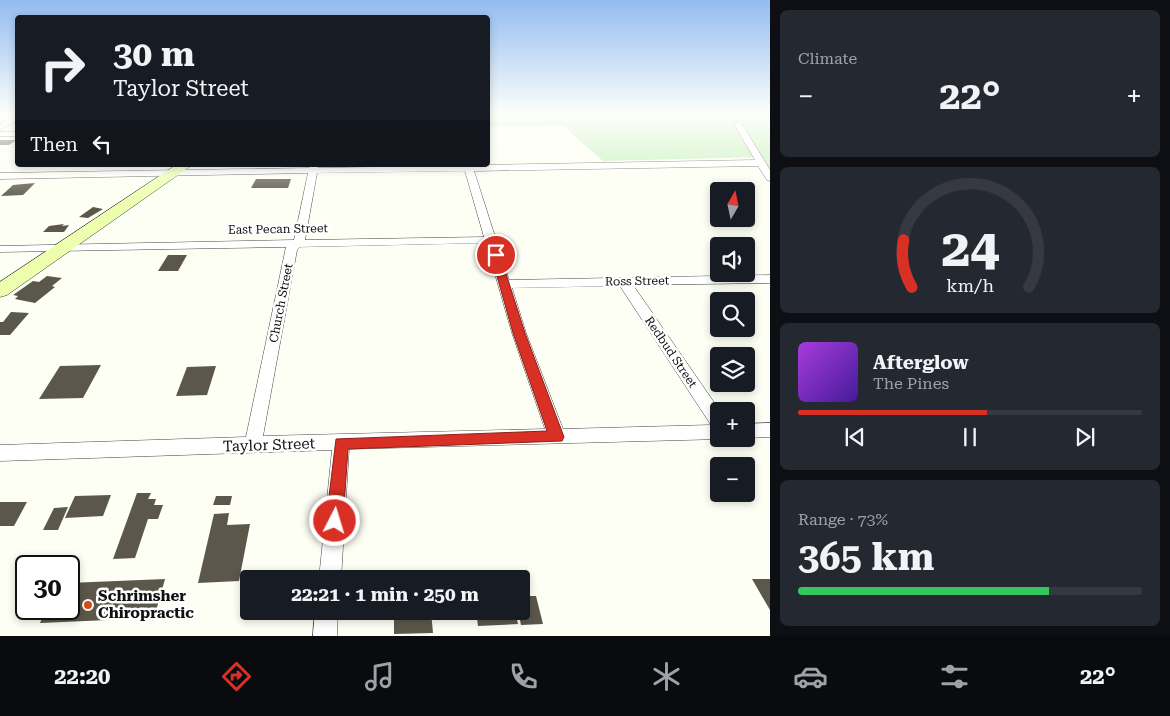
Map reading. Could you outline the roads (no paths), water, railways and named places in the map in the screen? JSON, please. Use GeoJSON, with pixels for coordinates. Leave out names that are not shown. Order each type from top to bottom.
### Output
{"type":"FeatureCollection","features":[{"type":"Feature","properties":{"kind":"main road"},"geometry":{"type":"LineString","coordinates":[[0,291],[179,169]]}},
{"type":"Feature","properties":{"kind":"street"},"geometry":{"type":"LineString","coordinates":[[750,145],[770,178]]}},
{"type":"Feature","properties":{"kind":"street"},"geometry":{"type":"LineString","coordinates":[[0,176],[179,169],[469,168],[761,163]]}},
{"type":"Feature","properties":{"kind":"street","name":"Church Street"},"geometry":{"type":"LineString","coordinates":[[253,444],[291,249],[299,242],[313,168]]}},
{"type":"Feature","properties":{"kind":"street"},"geometry":{"type":"LineString","coordinates":[[469,168],[504,284],[557,437]]}},
{"type":"Feature","properties":{"kind":"street","name":"East Pecan Street"},"geometry":{"type":"LineString","coordinates":[[65,247],[491,240]]}},
{"type":"Feature","properties":{"kind":"street"},"geometry":{"type":"LineString","coordinates":[[0,248],[65,247]]}},
{"type":"Feature","properties":{"kind":"street","name":"Ross Street"},"geometry":{"type":"LineString","coordinates":[[504,284],[770,279]]}},
{"type":"Feature","properties":{"kind":"street","name":"Redbud Street"},"geometry":{"type":"LineString","coordinates":[[624,282],[710,410]]}},
{"type":"Feature","properties":{"kind":"street"},"geometry":{"type":"LineString","coordinates":[[755,431],[770,430]]}},
{"type":"Feature","properties":{"kind":"street","name":"Taylor Street"},"geometry":{"type":"LineString","coordinates":[[0,453],[253,444],[710,432]]}},
{"type":"Feature","properties":{"kind":"street"},"geometry":{"type":"LineString","coordinates":[[331,570],[341,443]]}},
{"type":"Feature","properties":{"kind":"street"},"geometry":{"type":"LineString","coordinates":[[325,636],[326,620]]}},
{"type":"Feature","properties":{"kind":"place","name":"Schrimsher Chiropractic"},"geometry":{"type":"Point","coordinates":[88,605]}}]}
